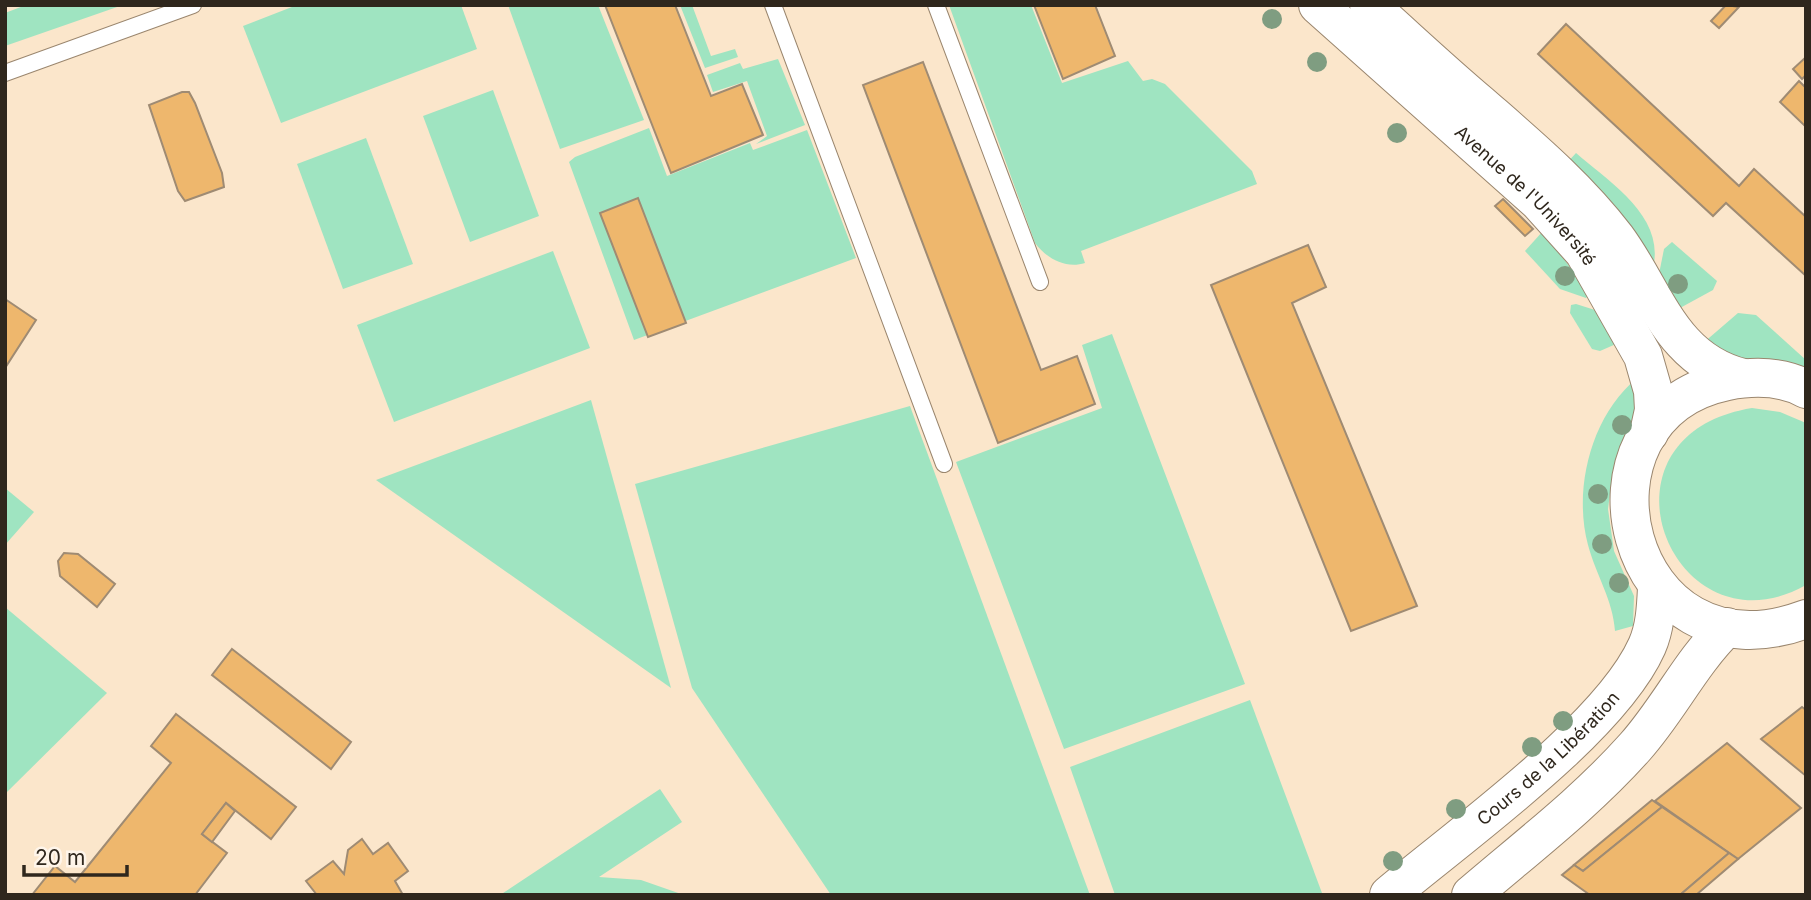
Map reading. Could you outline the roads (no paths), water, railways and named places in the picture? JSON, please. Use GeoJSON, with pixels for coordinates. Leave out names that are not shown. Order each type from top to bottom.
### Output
{"type":"FeatureCollection","features":[{"type":"Feature","properties":{"kind":"main road","name":"Avenue de l'Université"},"geometry":{"type":"LineString","coordinates":[[1318,5],[1538,201],[1584,252],[1643,356],[1653,391],[1649,433]]}},
{"type":"Feature","properties":{"kind":"main road","name":"Avenue de l'Université"},"geometry":{"type":"LineString","coordinates":[[1369,5],[1559,173],[1616,238],[1677,337],[1700,360],[1719,372],[1743,378]]}},
{"type":"Feature","properties":{"kind":"main road"},"geometry":{"type":"LineString","coordinates":[[1806,389],[1772,378],[1743,378],[1716,383],[1690,395],[1667,412],[1649,433],[1631,473],[1628,517],[1640,559],[1657,588],[1693,615],[1727,628],[1755,631],[1782,628],[1806,619]]}},
{"type":"Feature","properties":{"kind":"main road","name":"Cours de la Libération"},"geometry":{"type":"LineString","coordinates":[[1389,895],[1543,767],[1598,714],[1646,647],[1655,621],[1657,588]]}},
{"type":"Feature","properties":{"kind":"main road"},"geometry":{"type":"LineString","coordinates":[[1471,895],[1611,775],[1663,712],[1693,665],[1727,628]]}},
{"type":"Feature","properties":{"kind":"lane"},"geometry":{"type":"LineString","coordinates":[[5,72],[193,5]]}},
{"type":"Feature","properties":{"kind":"lane"},"geometry":{"type":"LineString","coordinates":[[773,5],[944,464]]}},
{"type":"Feature","properties":{"kind":"lane"},"geometry":{"type":"LineString","coordinates":[[936,5],[1040,282]]}}]}
